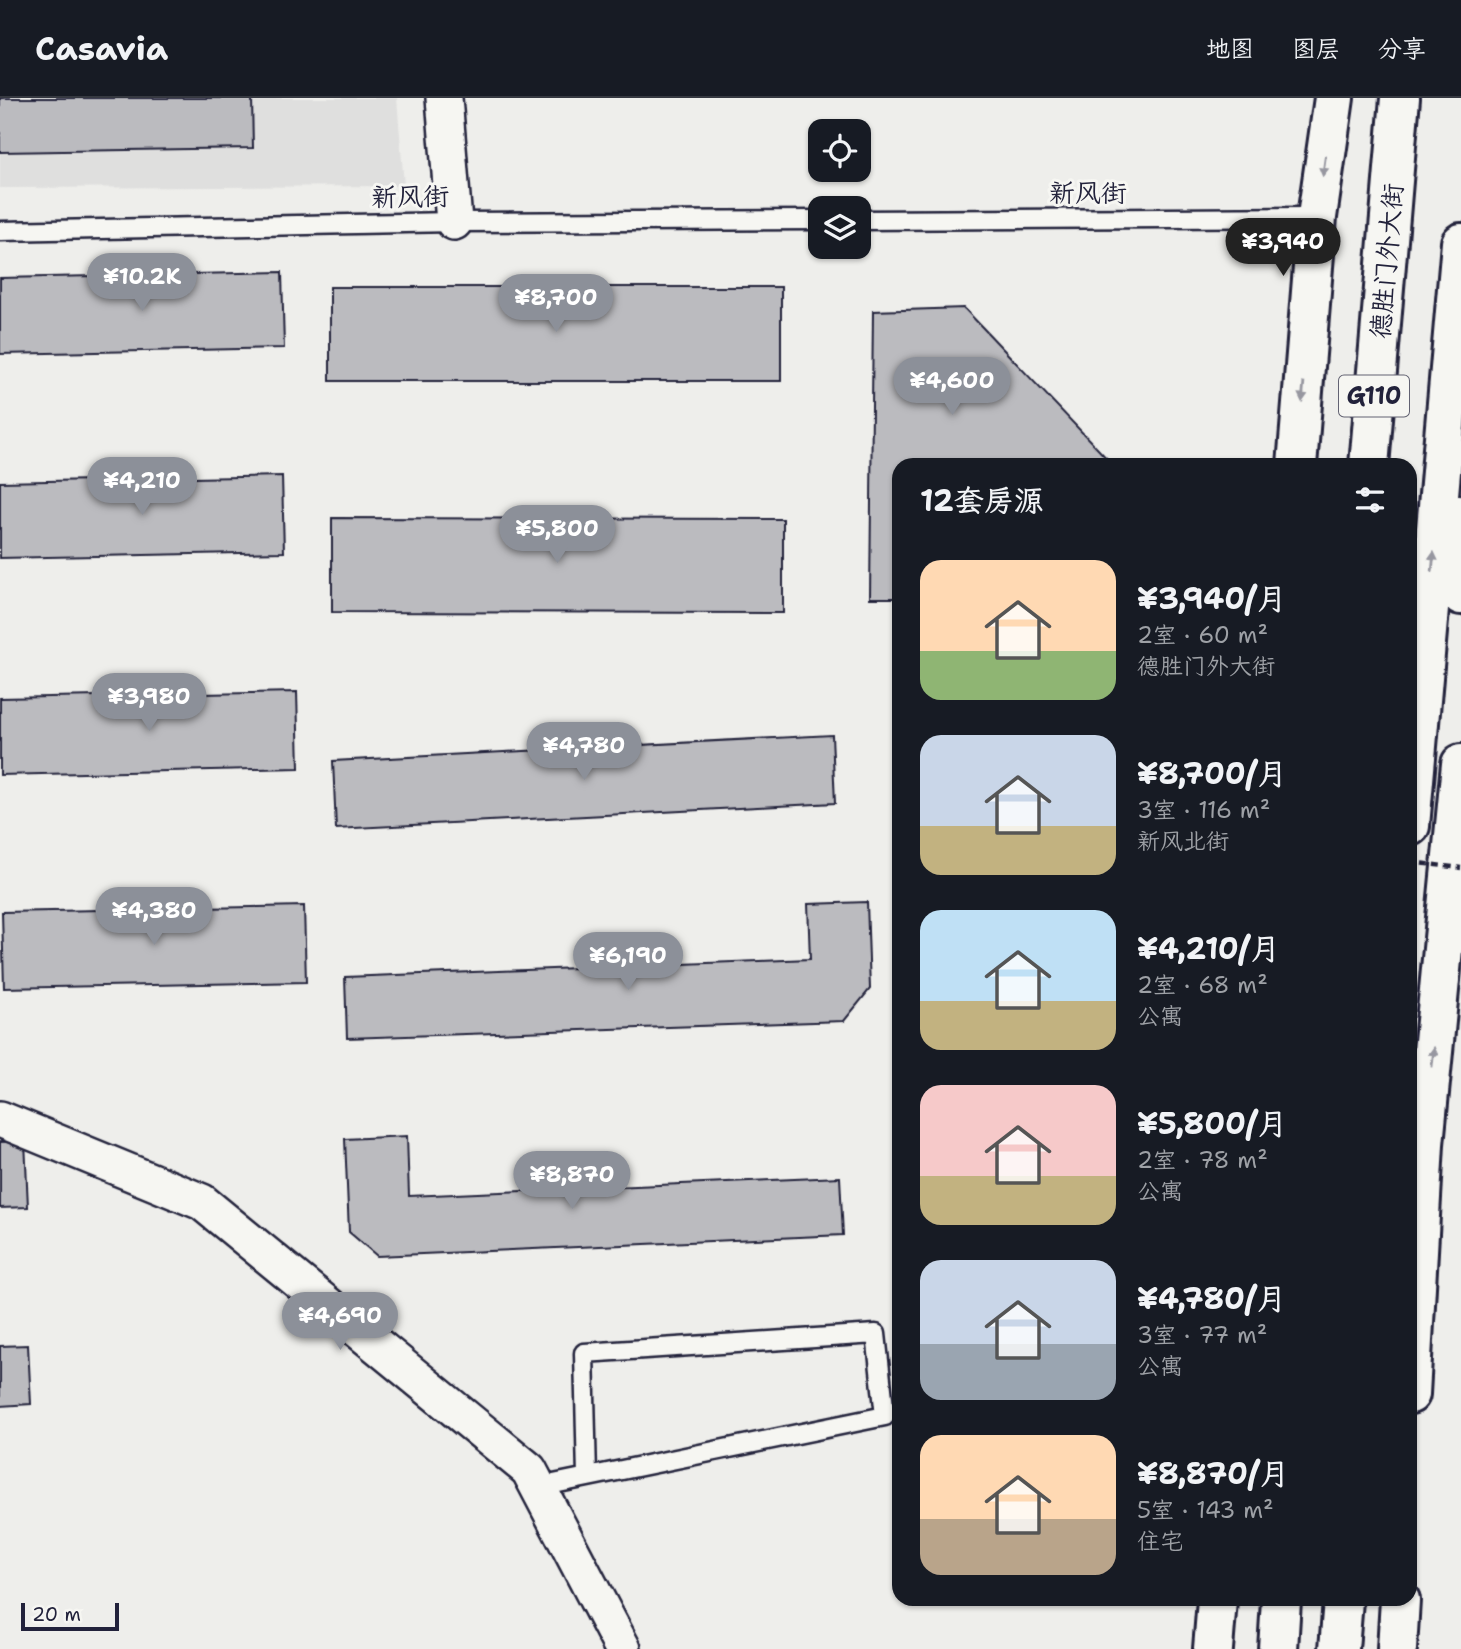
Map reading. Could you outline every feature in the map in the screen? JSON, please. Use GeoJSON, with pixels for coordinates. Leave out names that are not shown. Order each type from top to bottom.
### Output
{"type":"FeatureCollection","features":[{"type":"Feature","properties":{"kind":"main road"},"geometry":{"type":"LineString","coordinates":[[1298,458],[1317,218],[1334,98]]}},
{"type":"Feature","properties":{"kind":"main road","name":"德胜门外大街"},"geometry":{"type":"LineString","coordinates":[[1370,458],[1400,98]]}},
{"type":"Feature","properties":{"kind":"main road","name":"G110"},"geometry":{"type":"LineString","coordinates":[[1417,745],[1461,243]]}},
{"type":"Feature","properties":{"kind":"main road"},"geometry":{"type":"LineString","coordinates":[[1454,324],[1461,595]]}},
{"type":"Feature","properties":{"kind":"main road"},"geometry":{"type":"LineString","coordinates":[[1344,458],[1380,326]]}},
{"type":"Feature","properties":{"kind":"main road"},"geometry":{"type":"LineString","coordinates":[[1417,1269],[1424,1144],[1461,764]]}},
{"type":"Feature","properties":{"kind":"main road"},"geometry":{"type":"LineString","coordinates":[[1213,1649],[1217,1606]]}},
{"type":"Feature","properties":{"kind":"main road"},"geometry":{"type":"LineString","coordinates":[[1278,1649],[1281,1606]]}},
{"type":"Feature","properties":{"kind":"main road"},"geometry":{"type":"LineString","coordinates":[[1339,1649],[1343,1606]]}},
{"type":"Feature","properties":{"kind":"main road"},"geometry":{"type":"LineString","coordinates":[[1397,1649],[1400,1606]]}},
{"type":"Feature","properties":{"kind":"street"},"geometry":{"type":"LineString","coordinates":[[444,98],[454,222]]}},
{"type":"Feature","properties":{"kind":"street"},"geometry":{"type":"LineString","coordinates":[[0,1119],[202,1202],[529,1470],[623,1649]]}},
{"type":"Feature","properties":{"kind":"lane","name":"新风街"},"geometry":{"type":"LineString","coordinates":[[871,220],[1317,218]]}},
{"type":"Feature","properties":{"kind":"lane","name":"新风街"},"geometry":{"type":"LineString","coordinates":[[0,231],[454,222],[808,220]]}},
{"type":"Feature","properties":{"kind":"lane"},"geometry":{"type":"LineString","coordinates":[[538,1487],[886,1416],[876,1334],[584,1353],[587,1477]]}},
{"type":"Feature","properties":{"kind":"path"},"geometry":{"type":"LineString","coordinates":[[1417,863],[1461,868]]}},
{"type":"Feature","properties":{"kind":"shaded area"},"geometry":{"type":"Polygon","coordinates":[[[0,98],[397,98],[404,186],[0,188],[0,98]]]}},
{"type":"Feature","properties":{"kind":"building"},"geometry":{"type":"Polygon","coordinates":[[[0,98],[252,98],[253,148],[0,152],[0,98]]]}},
{"type":"Feature","properties":{"kind":"building"},"geometry":{"type":"Polygon","coordinates":[[[282,272],[284,348],[0,354],[0,278],[282,272]]]}},
{"type":"Feature","properties":{"kind":"building"},"geometry":{"type":"Polygon","coordinates":[[[330,287],[781,287],[781,381],[330,381],[330,287]]]}},
{"type":"Feature","properties":{"kind":"building"},"geometry":{"type":"Polygon","coordinates":[[[964,308],[1106,458],[892,458],[892,598],[870,598],[873,311],[964,308]]]}},
{"type":"Feature","properties":{"kind":"building"},"geometry":{"type":"Polygon","coordinates":[[[282,476],[284,552],[0,558],[0,482],[282,476]]]}},
{"type":"Feature","properties":{"kind":"building"},"geometry":{"type":"Polygon","coordinates":[[[332,518],[783,519],[783,613],[332,612],[332,518]]]}},
{"type":"Feature","properties":{"kind":"building"},"geometry":{"type":"Polygon","coordinates":[[[297,692],[299,768],[0,775],[0,698],[297,692]]]}},
{"type":"Feature","properties":{"kind":"building"},"geometry":{"type":"Polygon","coordinates":[[[832,735],[835,803],[336,829],[333,761],[832,735]]]}},
{"type":"Feature","properties":{"kind":"building"},"geometry":{"type":"Polygon","coordinates":[[[867,902],[870,989],[844,1021],[347,1038],[345,977],[810,959],[808,904],[867,902]]]}},
{"type":"Feature","properties":{"kind":"building"},"geometry":{"type":"Polygon","coordinates":[[[304,906],[306,982],[4,988],[2,912],[304,906]]]}},
{"type":"Feature","properties":{"kind":"building"},"geometry":{"type":"Polygon","coordinates":[[[407,1136],[409,1196],[840,1177],[843,1235],[377,1256],[349,1232],[345,1139],[407,1136]]]}},
{"type":"Feature","properties":{"kind":"building"},"geometry":{"type":"Polygon","coordinates":[[[25,1141],[28,1207],[0,1208],[0,1142],[25,1141]]]}},
{"type":"Feature","properties":{"kind":"building"},"geometry":{"type":"Polygon","coordinates":[[[28,1345],[31,1404],[0,1406],[0,1346],[28,1345]]]}}]}
